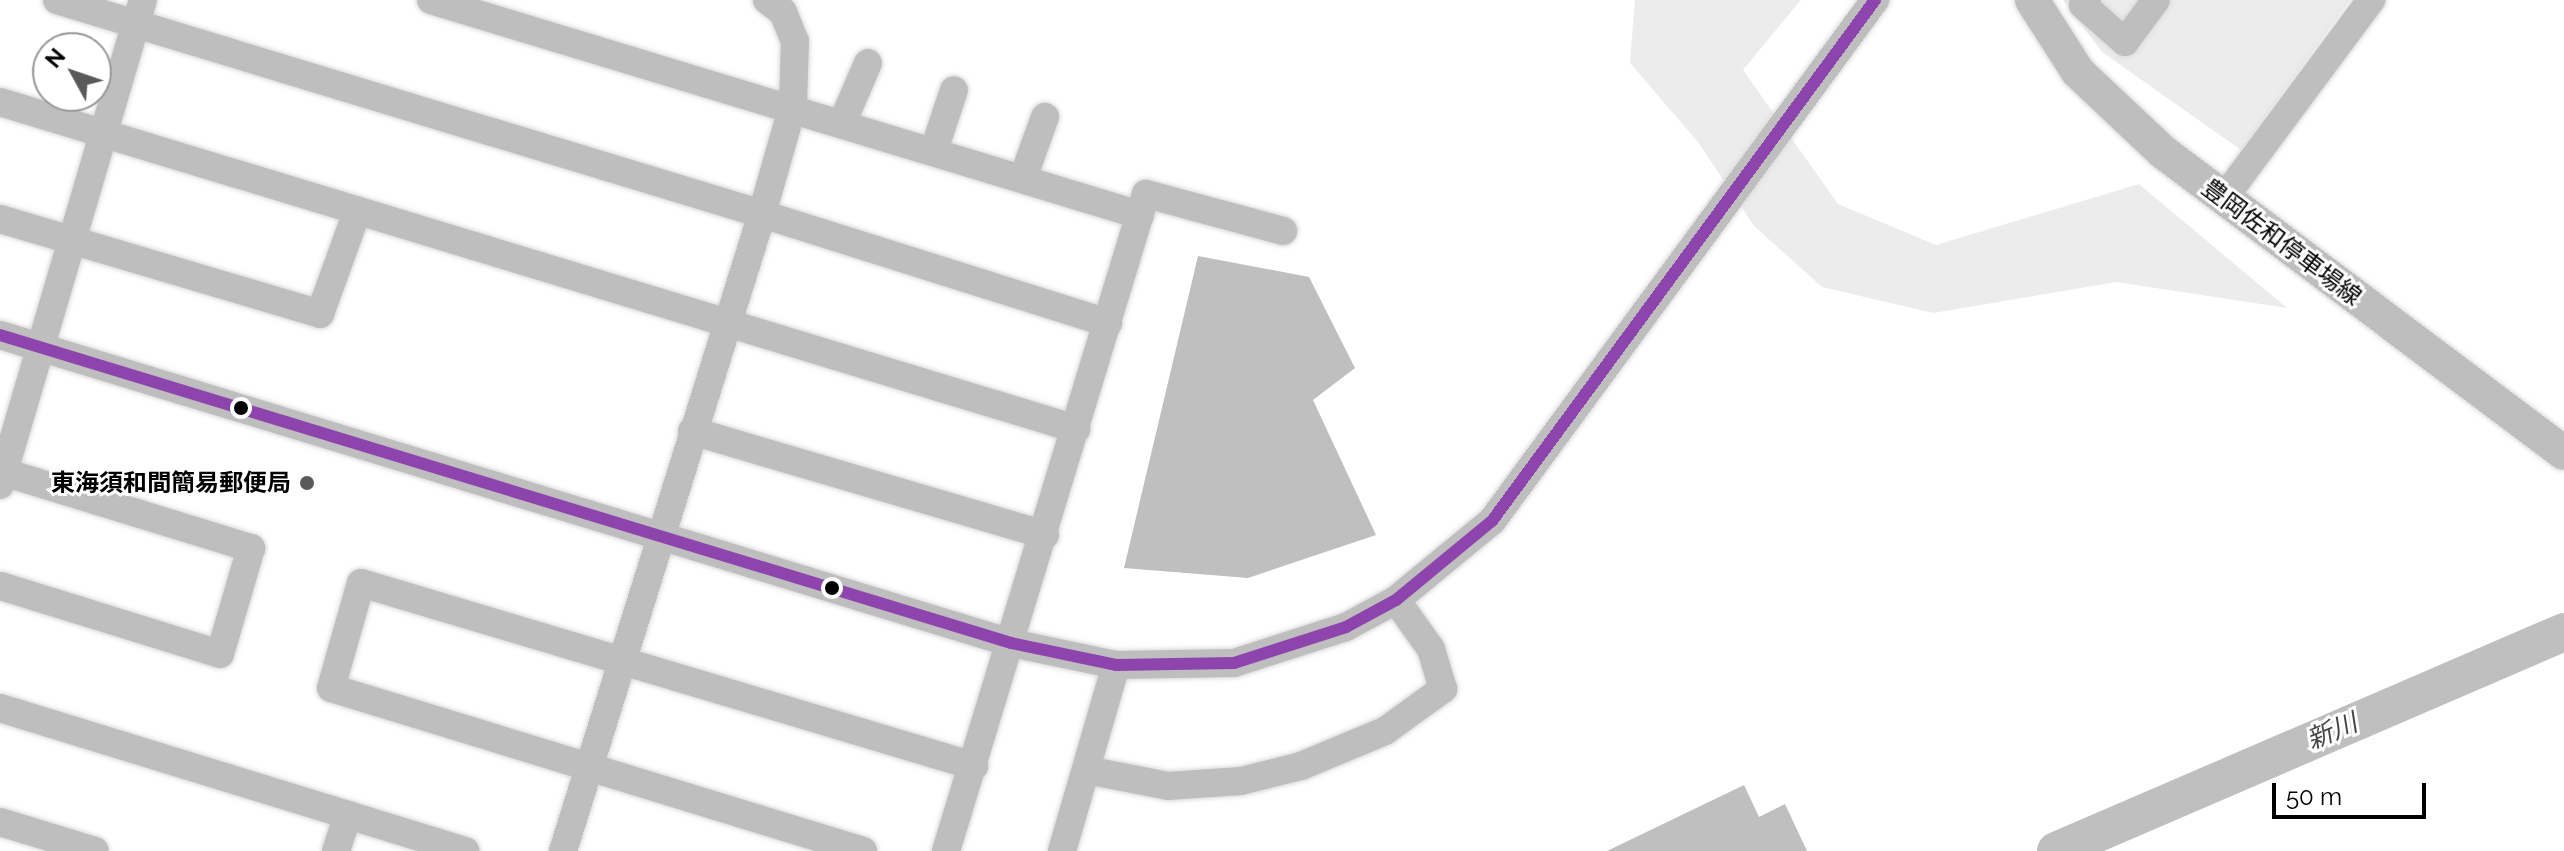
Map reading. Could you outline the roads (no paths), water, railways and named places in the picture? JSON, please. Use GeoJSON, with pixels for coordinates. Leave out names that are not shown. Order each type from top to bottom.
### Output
{"type":"FeatureCollection","features":[{"type":"Feature","properties":{"kind":"main road","name":"豊岡佐和停車場線"},"geometry":{"type":"LineString","coordinates":[[2032,0],[2078,72],[2163,152],[2564,453]]}},
{"type":"Feature","properties":{"kind":"street"},"geometry":{"type":"LineString","coordinates":[[57,0],[139,12],[1108,323]]}},
{"type":"Feature","properties":{"kind":"street"},"geometry":{"type":"LineString","coordinates":[[431,0],[793,105],[1140,215]]}},
{"type":"Feature","properties":{"kind":"street"},"geometry":{"type":"LineString","coordinates":[[563,851],[587,766],[762,214],[793,105],[795,41],[783,12],[767,0]]}},
{"type":"Feature","properties":{"kind":"street"},"geometry":{"type":"LineString","coordinates":[[0,335],[1011,643],[1116,665],[1234,663],[1346,627],[1396,600],[1450,561],[1527,480],[1875,0]]}},
{"type":"Feature","properties":{"kind":"street"},"geometry":{"type":"LineString","coordinates":[[2087,0],[2083,5],[2125,42],[2156,0]]}},
{"type":"Feature","properties":{"kind":"street"},"geometry":{"type":"LineString","coordinates":[[2224,198],[2371,0]]}},
{"type":"Feature","properties":{"kind":"street"},"geometry":{"type":"LineString","coordinates":[[0,586],[220,654],[251,548],[1,476],[42,348],[139,12]]}},
{"type":"Feature","properties":{"kind":"street"},"geometry":{"type":"LineString","coordinates":[[843,121],[868,63]]}},
{"type":"Feature","properties":{"kind":"street"},"geometry":{"type":"LineString","coordinates":[[934,150],[954,90]]}},
{"type":"Feature","properties":{"kind":"street"},"geometry":{"type":"LineString","coordinates":[[0,102],[1076,429]]}},
{"type":"Feature","properties":{"kind":"street"},"geometry":{"type":"LineString","coordinates":[[1023,178],[1045,117]]}},
{"type":"Feature","properties":{"kind":"street"},"geometry":{"type":"LineString","coordinates":[[946,851],[1045,535],[1146,194],[1283,231]]}},
{"type":"Feature","properties":{"kind":"street"},"geometry":{"type":"LineString","coordinates":[[0,219],[320,314],[357,212]]}},
{"type":"Feature","properties":{"kind":"street"},"geometry":{"type":"LineString","coordinates":[[692,431],[1045,535]]}},
{"type":"Feature","properties":{"kind":"street"},"geometry":{"type":"LineString","coordinates":[[863,851],[331,688],[361,583],[974,766]]}},
{"type":"Feature","properties":{"kind":"street"},"geometry":{"type":"LineString","coordinates":[[1086,770],[1168,786],[1241,781],[1301,766],[1385,731],[1443,689],[1431,649],[1396,600]]}},
{"type":"Feature","properties":{"kind":"street"},"geometry":{"type":"LineString","coordinates":[[1062,851],[1116,665]]}},
{"type":"Feature","properties":{"kind":"street"},"geometry":{"type":"LineString","coordinates":[[0,708],[456,849]]}},
{"type":"Feature","properties":{"kind":"street"},"geometry":{"type":"LineString","coordinates":[[336,851],[348,815]]}},
{"type":"Feature","properties":{"kind":"street"},"geometry":{"type":"LineString","coordinates":[[4,833],[95,851]]}},
{"type":"Feature","properties":{"kind":"waterway","name":"新川"},"geometry":{"type":"LineString","coordinates":[[2056,851],[2564,632]]}},
{"type":"Feature","properties":{"kind":"place","name":"東海須和間簡易郵便局"},"geometry":{"type":"Point","coordinates":[307,483]}}]}
